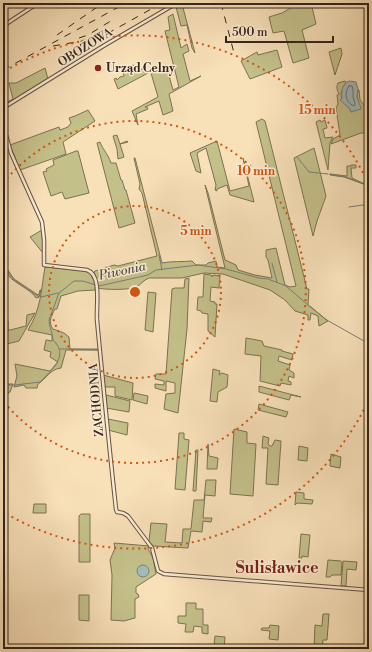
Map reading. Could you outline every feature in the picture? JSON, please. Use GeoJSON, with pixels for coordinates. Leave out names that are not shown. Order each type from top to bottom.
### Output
{"type":"FeatureCollection","features":[{"type":"Feature","properties":{"kind":"street"},"geometry":{"type":"LineString","coordinates":[[3,26],[38,3]]}},
{"type":"Feature","properties":{"kind":"street","name":"OBOZOWA"},"geometry":{"type":"LineString","coordinates":[[3,108],[105,45],[177,3]]}},
{"type":"Feature","properties":{"kind":"street","name":"ZACHODNIA"},"geometry":{"type":"LineString","coordinates":[[3,124],[10,150],[42,222],[44,265],[89,270],[94,276],[97,286],[97,308],[104,399],[117,512],[127,515],[150,545],[154,552],[157,570],[162,573],[369,590]]}},
{"type":"Feature","properties":{"kind":"shaded area"},"geometry":{"type":"Polygon","coordinates":[[[299,3],[311,3],[316,24],[302,30],[309,58],[293,63],[284,31],[273,33],[269,17],[282,13],[299,3]]]}},
{"type":"Feature","properties":{"kind":"shaded area"},"geometry":{"type":"Polygon","coordinates":[[[182,4],[195,53],[192,48],[187,25],[181,26],[176,7],[182,4]]]}},
{"type":"Feature","properties":{"kind":"shaded area"},"geometry":{"type":"Polygon","coordinates":[[[173,14],[181,48],[187,44],[189,51],[183,54],[190,81],[201,76],[169,94],[173,111],[163,115],[159,101],[145,107],[148,109],[136,114],[138,125],[132,111],[158,97],[151,73],[150,72],[118,89],[114,79],[116,78],[117,80],[124,76],[123,71],[133,65],[152,72],[166,65],[173,90],[179,87],[165,31],[170,30],[168,17],[173,14]]]}},
{"type":"Feature","properties":{"kind":"shaded area"},"geometry":{"type":"Polygon","coordinates":[[[341,48],[342,54],[335,75],[329,52],[341,48]]]}},
{"type":"Feature","properties":{"kind":"shaded area"},"geometry":{"type":"Polygon","coordinates":[[[277,50],[282,67],[250,79],[241,61],[257,52],[258,55],[277,50]]]}},
{"type":"Feature","properties":{"kind":"shaded area"},"geometry":{"type":"Polygon","coordinates":[[[45,68],[48,79],[3,107],[3,104],[13,99],[9,83],[16,83],[45,68]]]}},
{"type":"Feature","properties":{"kind":"shaded area"},"geometry":{"type":"Polygon","coordinates":[[[346,82],[341,93],[342,101],[351,112],[358,109],[357,97],[359,90],[360,100],[369,112],[369,133],[361,133],[331,144],[333,139],[340,135],[336,108],[338,104],[337,95],[339,94],[337,86],[338,83],[346,82]]]}},
{"type":"Feature","properties":{"kind":"shaded area"},"geometry":{"type":"Polygon","coordinates":[[[88,110],[95,121],[63,142],[66,154],[20,170],[10,145],[59,127],[60,130],[68,127],[71,123],[69,118],[88,110]]]}},
{"type":"Feature","properties":{"kind":"shaded area"},"geometry":{"type":"Polygon","coordinates":[[[262,119],[265,121],[307,289],[309,289],[308,305],[328,321],[319,326],[318,316],[311,313],[310,320],[308,320],[308,315],[295,311],[285,300],[270,290],[223,274],[204,273],[182,278],[149,278],[138,286],[129,289],[98,288],[95,271],[114,265],[118,266],[157,256],[142,193],[139,189],[140,184],[134,158],[162,263],[192,261],[196,265],[206,265],[216,261],[217,267],[225,268],[205,185],[225,260],[236,265],[238,270],[272,278],[266,257],[266,250],[276,248],[285,285],[290,287],[296,286],[256,122],[262,119]]]}},
{"type":"Feature","properties":{"kind":"shaded area"},"geometry":{"type":"Polygon","coordinates":[[[320,120],[321,122],[325,120],[327,128],[323,129],[325,138],[333,137],[330,143],[328,170],[316,122],[320,120]]]}},
{"type":"Feature","properties":{"kind":"shaded area"},"geometry":{"type":"Polygon","coordinates":[[[117,135],[124,157],[118,159],[113,136],[117,135]]]}},
{"type":"Feature","properties":{"kind":"shaded area"},"geometry":{"type":"Polygon","coordinates":[[[217,141],[230,191],[249,186],[243,158],[254,202],[230,195],[227,185],[217,189],[217,191],[215,190],[216,185],[206,148],[197,153],[201,173],[196,171],[190,153],[217,141]]]}},
{"type":"Feature","properties":{"kind":"shaded area"},"geometry":{"type":"Polygon","coordinates":[[[100,142],[111,163],[116,163],[121,180],[126,190],[135,223],[119,228],[97,143],[100,142]]]}},
{"type":"Feature","properties":{"kind":"shaded area"},"geometry":{"type":"Polygon","coordinates":[[[314,148],[326,196],[313,236],[294,158],[314,148]]]}},
{"type":"Feature","properties":{"kind":"shaded area"},"geometry":{"type":"Polygon","coordinates":[[[78,151],[89,193],[65,199],[62,192],[51,196],[43,172],[47,171],[46,169],[54,165],[53,160],[78,151]]]}},
{"type":"Feature","properties":{"kind":"shaded area"},"geometry":{"type":"Polygon","coordinates":[[[356,165],[356,168],[351,168],[352,178],[369,186],[344,177],[330,175],[347,176],[347,166],[356,165]]]}},
{"type":"Feature","properties":{"kind":"shaded area"},"geometry":{"type":"Polygon","coordinates":[[[42,230],[43,253],[30,237],[42,230]]]}},
{"type":"Feature","properties":{"kind":"shaded area"},"geometry":{"type":"Polygon","coordinates":[[[3,263],[14,279],[38,295],[41,290],[39,297],[36,298],[28,290],[12,279],[4,269],[3,263]]]}},
{"type":"Feature","properties":{"kind":"shaded area"},"geometry":{"type":"Polygon","coordinates":[[[45,267],[85,271],[91,273],[96,283],[95,290],[78,291],[61,296],[57,309],[55,309],[50,321],[53,329],[64,333],[69,337],[70,349],[98,350],[66,350],[61,368],[51,372],[38,384],[37,388],[26,388],[24,385],[14,387],[17,376],[15,364],[50,371],[58,362],[50,357],[51,352],[44,350],[46,340],[52,341],[52,335],[28,330],[36,315],[45,267]]]}},
{"type":"Feature","properties":{"kind":"shaded area"},"geometry":{"type":"Polygon","coordinates":[[[204,274],[211,275],[212,277],[213,275],[220,276],[219,288],[211,287],[210,301],[217,304],[215,337],[208,331],[208,314],[197,310],[198,297],[203,297],[204,274]]]}},
{"type":"Feature","properties":{"kind":"shaded area"},"geometry":{"type":"Polygon","coordinates":[[[189,278],[187,329],[178,413],[164,409],[166,394],[175,393],[175,383],[166,381],[166,391],[155,388],[155,384],[164,385],[164,381],[155,379],[156,374],[166,374],[172,289],[184,288],[185,279],[189,278]]]}},
{"type":"Feature","properties":{"kind":"shaded area"},"geometry":{"type":"Polygon","coordinates":[[[148,292],[156,293],[153,332],[145,330],[148,292]]]}},
{"type":"Feature","properties":{"kind":"shaded area"},"geometry":{"type":"Polygon","coordinates":[[[35,313],[19,341],[7,344],[7,384],[13,384],[10,392],[3,396],[3,321],[8,321],[8,330],[26,326],[27,315],[35,313]]]}},
{"type":"Feature","properties":{"kind":"shaded area"},"geometry":{"type":"Polygon","coordinates":[[[246,338],[262,341],[264,346],[293,354],[292,360],[279,356],[278,361],[290,365],[289,370],[294,373],[294,378],[289,376],[288,381],[291,382],[291,385],[281,383],[280,386],[260,381],[261,356],[245,354],[246,338]]]}},
{"type":"Feature","properties":{"kind":"shaded area"},"geometry":{"type":"Polygon","coordinates":[[[213,369],[220,371],[219,375],[222,373],[228,375],[227,387],[218,392],[217,402],[210,401],[213,369]]]}},
{"type":"Feature","properties":{"kind":"shaded area"},"geometry":{"type":"Polygon","coordinates":[[[103,375],[133,383],[132,400],[115,396],[115,387],[104,387],[103,375]]]}},
{"type":"Feature","properties":{"kind":"shaded area"},"geometry":{"type":"Polygon","coordinates":[[[259,386],[301,397],[291,395],[289,400],[259,392],[259,386]]]}},
{"type":"Feature","properties":{"kind":"shaded area"},"geometry":{"type":"Polygon","coordinates":[[[134,393],[148,396],[147,404],[133,400],[134,393]]]}},
{"type":"Feature","properties":{"kind":"shaded area"},"geometry":{"type":"Polygon","coordinates":[[[106,395],[130,401],[129,412],[106,408],[106,395]]]}},
{"type":"Feature","properties":{"kind":"shaded area"},"geometry":{"type":"Polygon","coordinates":[[[259,404],[288,412],[286,417],[258,410],[259,404]]]}},
{"type":"Feature","properties":{"kind":"shaded area"},"geometry":{"type":"Polygon","coordinates":[[[108,419],[128,423],[127,435],[108,430],[108,419]]]}},
{"type":"Feature","properties":{"kind":"shaded area"},"geometry":{"type":"Polygon","coordinates":[[[234,429],[247,432],[247,443],[256,444],[253,496],[230,494],[234,429]]]}},
{"type":"Feature","properties":{"kind":"shaded area"},"geometry":{"type":"Polygon","coordinates":[[[179,433],[184,433],[184,439],[189,440],[185,490],[175,489],[179,433]]]}},
{"type":"Feature","properties":{"kind":"shaded area"},"geometry":{"type":"Polygon","coordinates":[[[263,436],[269,438],[268,444],[270,446],[272,446],[275,440],[281,441],[278,485],[266,484],[268,448],[262,448],[263,436]]]}},
{"type":"Feature","properties":{"kind":"shaded area"},"geometry":{"type":"Polygon","coordinates":[[[208,444],[209,456],[218,458],[217,469],[207,469],[208,444]]]}},
{"type":"Feature","properties":{"kind":"shaded area"},"geometry":{"type":"Polygon","coordinates":[[[299,446],[308,448],[307,461],[298,460],[299,446]]]}},
{"type":"Feature","properties":{"kind":"shaded area"},"geometry":{"type":"Polygon","coordinates":[[[196,450],[198,450],[196,491],[193,491],[196,450]]]}},
{"type":"Feature","properties":{"kind":"shaded area"},"geometry":{"type":"Polygon","coordinates":[[[331,454],[341,457],[340,468],[330,466],[331,454]]]}},
{"type":"Feature","properties":{"kind":"shaded area"},"geometry":{"type":"Polygon","coordinates":[[[206,480],[216,480],[215,496],[205,495],[203,518],[212,518],[211,522],[203,521],[202,532],[191,531],[188,548],[153,546],[149,541],[151,523],[167,524],[165,542],[182,543],[183,529],[191,529],[194,500],[204,500],[206,480]]]}},
{"type":"Feature","properties":{"kind":"shaded area"},"geometry":{"type":"Polygon","coordinates":[[[296,492],[304,493],[304,499],[313,500],[312,504],[297,503],[295,505],[296,492]]]}},
{"type":"Feature","properties":{"kind":"shaded area"},"geometry":{"type":"Polygon","coordinates":[[[34,504],[46,504],[46,513],[33,513],[34,504]]]}},
{"type":"Feature","properties":{"kind":"shaded area"},"geometry":{"type":"Polygon","coordinates":[[[81,514],[90,514],[90,562],[79,562],[79,516],[81,514]]]}},
{"type":"Feature","properties":{"kind":"shaded area"},"geometry":{"type":"Polygon","coordinates":[[[301,534],[310,535],[308,557],[302,556],[302,558],[299,558],[301,534]]]}},
{"type":"Feature","properties":{"kind":"shaded area"},"geometry":{"type":"Polygon","coordinates":[[[114,543],[149,546],[148,549],[153,558],[156,574],[136,587],[136,593],[139,597],[135,599],[135,618],[124,621],[111,620],[112,575],[110,560],[115,548],[114,543]]]}},
{"type":"Feature","properties":{"kind":"shaded area"},"geometry":{"type":"Polygon","coordinates":[[[328,560],[341,561],[341,575],[326,577],[328,560]]]}},
{"type":"Feature","properties":{"kind":"shaded area"},"geometry":{"type":"Polygon","coordinates":[[[343,561],[357,562],[356,570],[347,569],[346,586],[341,586],[343,561]]]}},
{"type":"Feature","properties":{"kind":"shaded area"},"geometry":{"type":"Polygon","coordinates":[[[79,595],[89,595],[89,621],[79,620],[79,595]]]}},
{"type":"Feature","properties":{"kind":"shaded area"},"geometry":{"type":"Polygon","coordinates":[[[186,603],[196,603],[196,609],[203,609],[203,625],[208,625],[208,634],[202,633],[202,627],[194,626],[193,632],[185,632],[186,624],[178,623],[178,616],[186,616],[186,603]]]}},
{"type":"Feature","properties":{"kind":"shaded area"},"geometry":{"type":"Polygon","coordinates":[[[323,614],[329,614],[327,640],[323,640],[322,649],[314,649],[315,625],[322,626],[323,614]]]}},
{"type":"Feature","properties":{"kind":"shaded area"},"geometry":{"type":"Polygon","coordinates":[[[270,625],[279,626],[278,640],[269,639],[270,631],[261,630],[262,628],[269,628],[270,625]]]}},
{"type":"Feature","properties":{"kind":"shaded area"},"geometry":{"type":"Polygon","coordinates":[[[215,636],[225,637],[224,649],[219,649],[219,646],[214,646],[215,636]]]}},
{"type":"Feature","properties":{"kind":"water"},"geometry":{"type":"Polygon","coordinates":[[[349,81],[356,82],[358,89],[357,97],[361,108],[351,112],[350,109],[340,100],[342,98],[343,86],[349,81]]]}},
{"type":"Feature","properties":{"kind":"water"},"geometry":{"type":"Polygon","coordinates":[[[145,565],[148,566],[148,576],[141,577],[138,576],[137,569],[138,566],[145,565]]]}},
{"type":"Feature","properties":{"kind":"waterway"},"geometry":{"type":"LineString","coordinates":[[297,157],[309,172],[328,174]]}},
{"type":"Feature","properties":{"kind":"waterway"},"geometry":{"type":"LineString","coordinates":[[330,174],[346,177],[369,186]]}},
{"type":"Feature","properties":{"kind":"waterway"},"geometry":{"type":"LineString","coordinates":[[349,207],[363,205],[369,207]]}},
{"type":"Feature","properties":{"kind":"waterway"},"geometry":{"type":"LineString","coordinates":[[159,255],[162,270]]}},
{"type":"Feature","properties":{"kind":"waterway"},"geometry":{"type":"LineString","coordinates":[[272,263],[277,282]]}},
{"type":"Feature","properties":{"kind":"waterway","name":"Piwonia"},"geometry":{"type":"LineString","coordinates":[[15,385],[40,382],[57,362],[60,352],[58,346],[53,340],[49,320],[59,293],[74,281],[83,281],[99,286],[148,275],[156,270],[198,265],[226,269],[268,279],[286,286],[308,305]]}},
{"type":"Feature","properties":{"kind":"waterway"},"geometry":{"type":"LineString","coordinates":[[3,266],[14,280],[39,297]]}},
{"type":"Feature","properties":{"kind":"waterway"},"geometry":{"type":"LineString","coordinates":[[41,297],[58,293]]}},
{"type":"Feature","properties":{"kind":"waterway","name":"Piwonia"},"geometry":{"type":"LineString","coordinates":[[310,306],[325,319],[364,341],[369,349]]}},
{"type":"Feature","properties":{"kind":"waterway"},"geometry":{"type":"LineString","coordinates":[[60,349],[98,349]]}},
{"type":"Feature","properties":{"kind":"waterway","name":"Piwonia"},"geometry":{"type":"LineString","coordinates":[[3,385],[14,385]]}},
{"type":"Feature","properties":{"kind":"railway"},"geometry":{"type":"LineString","coordinates":[[57,35],[103,3]]}},
{"type":"Feature","properties":{"kind":"railway"},"geometry":{"type":"LineString","coordinates":[[3,70],[126,3]]}},
{"type":"Feature","properties":{"kind":"railway"},"geometry":{"type":"LineString","coordinates":[[53,46],[103,36],[162,3]]}},
{"type":"Feature","properties":{"kind":"railway"},"geometry":{"type":"LineString","coordinates":[[221,3],[234,53]]}},
{"type":"Feature","properties":{"kind":"railway"},"geometry":{"type":"LineString","coordinates":[[79,38],[88,35],[114,19]]}},
{"type":"Feature","properties":{"kind":"place","name":"Urząd Celny"},"geometry":{"type":"Point","coordinates":[98,68]}},
{"type":"Feature","properties":{"kind":"district","name":"Sulisławice"},"geometry":{"type":"Point","coordinates":[277,567]}}]}
